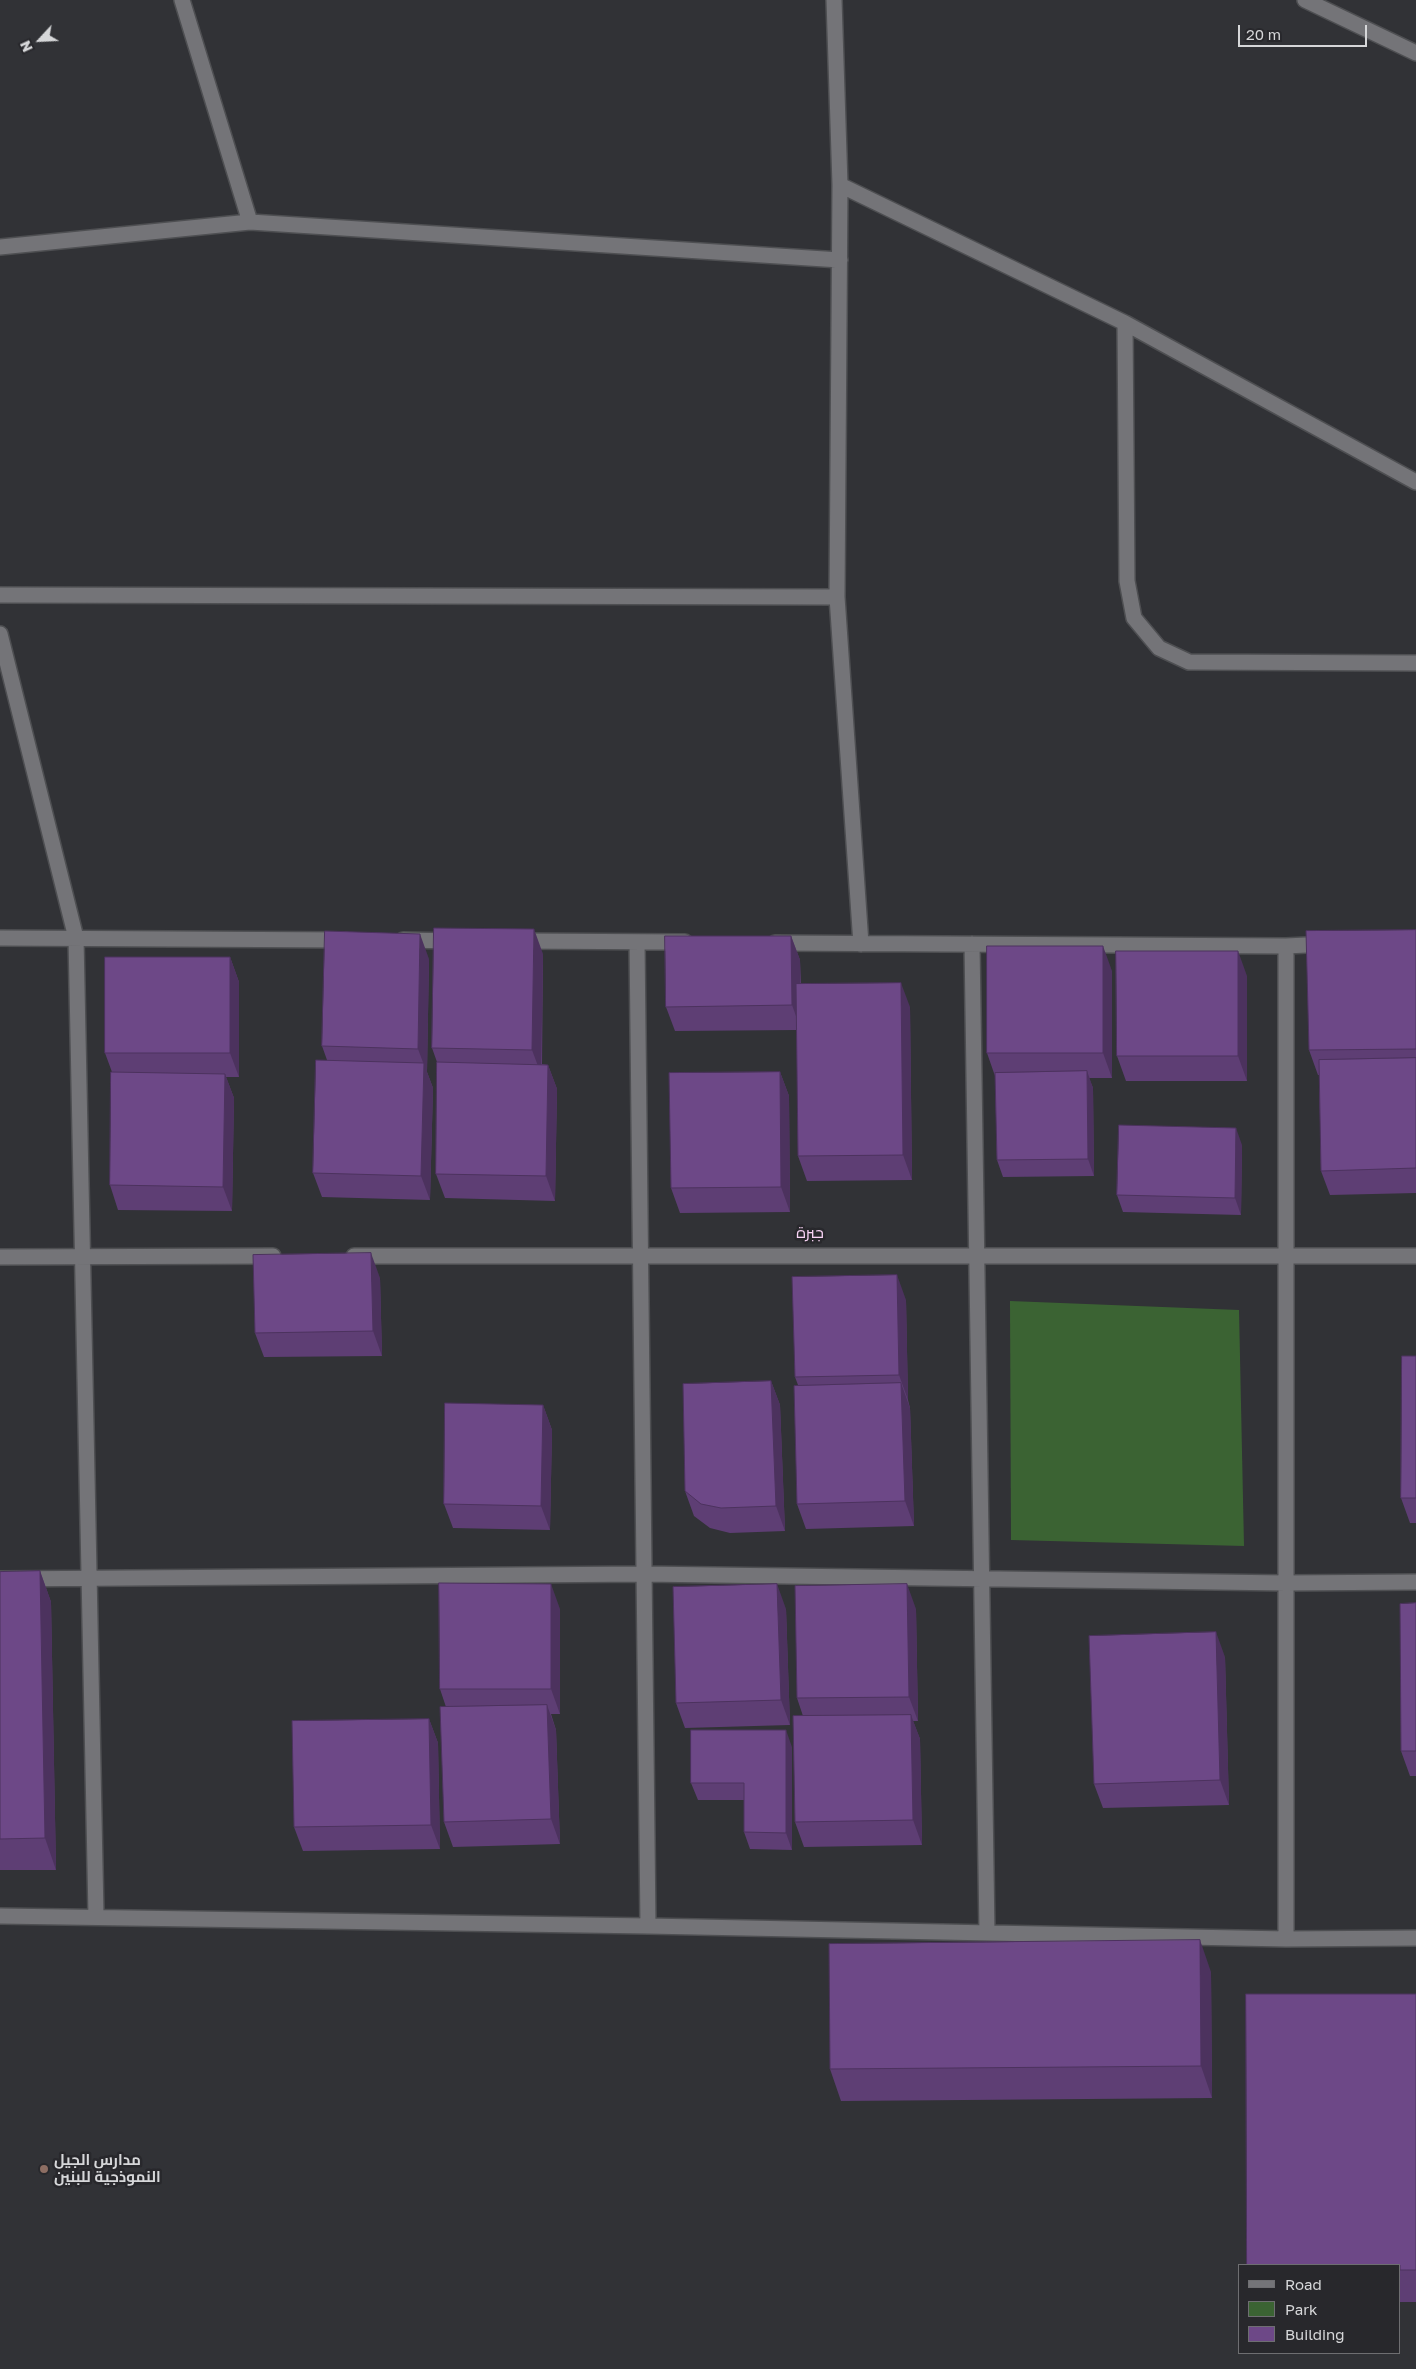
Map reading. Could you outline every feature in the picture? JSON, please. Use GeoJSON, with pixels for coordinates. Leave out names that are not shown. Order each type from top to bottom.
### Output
{"type":"FeatureCollection","features":[{"type":"Feature","properties":{"kind":"street"},"geometry":{"type":"LineString","coordinates":[[182,0],[250,222]]}},
{"type":"Feature","properties":{"kind":"street"},"geometry":{"type":"LineString","coordinates":[[834,0],[840,185],[837,597],[861,944]]}},
{"type":"Feature","properties":{"kind":"street"},"geometry":{"type":"LineString","coordinates":[[1305,0],[1416,53]]}},
{"type":"Feature","properties":{"kind":"street"},"geometry":{"type":"LineString","coordinates":[[840,185],[1125,323],[1416,482]]}},
{"type":"Feature","properties":{"kind":"street"},"geometry":{"type":"LineString","coordinates":[[0,247],[250,222],[840,260]]}},
{"type":"Feature","properties":{"kind":"street"},"geometry":{"type":"LineString","coordinates":[[1125,323],[1128,581],[1134,618],[1159,648],[1189,662],[1416,663]]}},
{"type":"Feature","properties":{"kind":"street"},"geometry":{"type":"LineString","coordinates":[[0,595],[837,597]]}},
{"type":"Feature","properties":{"kind":"street"},"geometry":{"type":"LineString","coordinates":[[0,634],[76,938],[96,1915]]}},
{"type":"Feature","properties":{"kind":"street"},"geometry":{"type":"LineString","coordinates":[[0,938],[362,940]]}},
{"type":"Feature","properties":{"kind":"street"},"geometry":{"type":"LineString","coordinates":[[391,940],[470,941]]}},
{"type":"Feature","properties":{"kind":"street"},"geometry":{"type":"LineString","coordinates":[[499,941],[696,942]]}},
{"type":"Feature","properties":{"kind":"street"},"geometry":{"type":"LineString","coordinates":[[637,942],[648,1926]]}},
{"type":"Feature","properties":{"kind":"street"},"geometry":{"type":"LineString","coordinates":[[764,943],[1286,946],[1346,943]]}},
{"type":"Feature","properties":{"kind":"street"},"geometry":{"type":"LineString","coordinates":[[972,944],[987,1933]]}},
{"type":"Feature","properties":{"kind":"street"},"geometry":{"type":"LineString","coordinates":[[1286,946],[1286,1939]]}},
{"type":"Feature","properties":{"kind":"street"},"geometry":{"type":"LineString","coordinates":[[0,1257],[292,1256]]}},
{"type":"Feature","properties":{"kind":"street"},"geometry":{"type":"LineString","coordinates":[[342,1256],[1416,1256]]}},
{"type":"Feature","properties":{"kind":"street"},"geometry":{"type":"LineString","coordinates":[[0,1579],[644,1574],[1286,1583],[1416,1582]]}},
{"type":"Feature","properties":{"kind":"street"},"geometry":{"type":"LineString","coordinates":[[0,1916],[96,1915],[1286,1939],[1416,1938]]}},
{"type":"Feature","properties":{"kind":"green space"},"geometry":{"type":"Polygon","coordinates":[[[1010,1301],[1239,1310],[1244,1546],[1011,1540],[1010,1301]]]}},
{"type":"Feature","properties":{"kind":"building"},"geometry":{"type":"Polygon","coordinates":[[[434,928],[534,929],[532,1050],[432,1048],[434,928]]]}},
{"type":"Feature","properties":{"kind":"building"},"geometry":{"type":"Polygon","coordinates":[[[1416,930],[1416,1049],[1309,1050],[1306,931],[1416,930]]]}},
{"type":"Feature","properties":{"kind":"building"},"geometry":{"type":"Polygon","coordinates":[[[325,931],[420,934],[418,1049],[322,1046],[325,931]]]}},
{"type":"Feature","properties":{"kind":"building"},"geometry":{"type":"Polygon","coordinates":[[[665,936],[791,936],[792,1005],[666,1007],[665,936]]]}},
{"type":"Feature","properties":{"kind":"building"},"geometry":{"type":"Polygon","coordinates":[[[987,946],[1103,946],[1103,1053],[987,1053],[987,946]]]}},
{"type":"Feature","properties":{"kind":"building"},"geometry":{"type":"Polygon","coordinates":[[[1116,951],[1238,951],[1238,1056],[1117,1056],[1116,951]]]}},
{"type":"Feature","properties":{"kind":"building"},"geometry":{"type":"Polygon","coordinates":[[[105,957],[230,957],[230,1053],[105,1053],[105,957]]]}},
{"type":"Feature","properties":{"kind":"building"},"geometry":{"type":"Polygon","coordinates":[[[901,983],[903,1155],[798,1156],[796,984],[901,983]]]}},
{"type":"Feature","properties":{"kind":"building"},"geometry":{"type":"Polygon","coordinates":[[[1416,1058],[1416,1168],[1321,1171],[1319,1060],[1416,1058]]]}},
{"type":"Feature","properties":{"kind":"building"},"geometry":{"type":"Polygon","coordinates":[[[316,1060],[424,1063],[421,1176],[313,1173],[316,1060]]]}},
{"type":"Feature","properties":{"kind":"building"},"geometry":{"type":"Polygon","coordinates":[[[437,1062],[548,1065],[546,1176],[436,1174],[437,1062]]]}},
{"type":"Feature","properties":{"kind":"building"},"geometry":{"type":"Polygon","coordinates":[[[1087,1071],[1088,1159],[997,1160],[995,1073],[1087,1071]]]}},
{"type":"Feature","properties":{"kind":"building"},"geometry":{"type":"Polygon","coordinates":[[[111,1072],[225,1074],[223,1187],[110,1185],[111,1072]]]}},
{"type":"Feature","properties":{"kind":"building"},"geometry":{"type":"Polygon","coordinates":[[[780,1072],[781,1187],[671,1188],[669,1073],[780,1072]]]}},
{"type":"Feature","properties":{"kind":"building"},"geometry":{"type":"Polygon","coordinates":[[[1119,1125],[1236,1128],[1235,1198],[1117,1195],[1119,1125]]]}},
{"type":"Feature","properties":{"kind":"building"},"geometry":{"type":"Polygon","coordinates":[[[371,1253],[373,1331],[255,1333],[253,1255],[371,1253]]]}},
{"type":"Feature","properties":{"kind":"building"},"geometry":{"type":"Polygon","coordinates":[[[897,1275],[899,1375],[795,1377],[792,1277],[897,1275]]]}},
{"type":"Feature","properties":{"kind":"building"},"geometry":{"type":"Polygon","coordinates":[[[1402,1356],[1416,1356],[1416,1498],[1401,1498],[1402,1356]]]}},
{"type":"Feature","properties":{"kind":"building"},"geometry":{"type":"Polygon","coordinates":[[[771,1381],[776,1506],[721,1508],[701,1504],[685,1491],[683,1384],[771,1381]]]}},
{"type":"Feature","properties":{"kind":"building"},"geometry":{"type":"Polygon","coordinates":[[[901,1383],[905,1501],[797,1504],[794,1386],[901,1383]]]}},
{"type":"Feature","properties":{"kind":"building"},"geometry":{"type":"Polygon","coordinates":[[[445,1403],[543,1405],[541,1506],[444,1504],[445,1403]]]}},
{"type":"Feature","properties":{"kind":"building"},"geometry":{"type":"Polygon","coordinates":[[[40,1571],[45,1838],[0,1839],[0,1572],[40,1571]]]}},
{"type":"Feature","properties":{"kind":"building"},"geometry":{"type":"Polygon","coordinates":[[[439,1583],[551,1584],[551,1689],[440,1689],[439,1583]]]}},
{"type":"Feature","properties":{"kind":"building"},"geometry":{"type":"Polygon","coordinates":[[[777,1584],[781,1700],[676,1703],[673,1587],[777,1584]]]}},
{"type":"Feature","properties":{"kind":"building"},"geometry":{"type":"Polygon","coordinates":[[[907,1584],[909,1697],[797,1698],[795,1586],[907,1584]]]}},
{"type":"Feature","properties":{"kind":"building"},"geometry":{"type":"Polygon","coordinates":[[[1416,1603],[1416,1751],[1401,1751],[1400,1604],[1416,1603]]]}},
{"type":"Feature","properties":{"kind":"building"},"geometry":{"type":"Polygon","coordinates":[[[1216,1632],[1220,1780],[1094,1784],[1089,1636],[1216,1632]]]}},
{"type":"Feature","properties":{"kind":"building"},"geometry":{"type":"Polygon","coordinates":[[[547,1705],[551,1819],[444,1822],[440,1707],[547,1705]]]}},
{"type":"Feature","properties":{"kind":"building"},"geometry":{"type":"Polygon","coordinates":[[[911,1715],[913,1820],[795,1822],[793,1716],[911,1715]]]}},
{"type":"Feature","properties":{"kind":"building"},"geometry":{"type":"Polygon","coordinates":[[[429,1719],[431,1825],[294,1827],[292,1721],[429,1719]]]}},
{"type":"Feature","properties":{"kind":"building"},"geometry":{"type":"Polygon","coordinates":[[[691,1730],[786,1730],[786,1833],[744,1832],[744,1783],[691,1783],[691,1730]]]}},
{"type":"Feature","properties":{"kind":"building"},"geometry":{"type":"Polygon","coordinates":[[[1200,1940],[1201,2066],[830,2069],[829,1944],[1200,1940]]]}},
{"type":"Feature","properties":{"kind":"building"},"geometry":{"type":"Polygon","coordinates":[[[1246,1994],[1416,1994],[1416,2270],[1401,2270],[1401,2264],[1247,2264],[1246,1994]]]}},
{"type":"Feature","properties":{"kind":"place","name":"مدارس الجيل النموذجية للبنين"},"geometry":{"type":"Point","coordinates":[44,2169]}},
{"type":"Feature","properties":{"kind":"district","name":"جبرة"},"geometry":{"type":"Point","coordinates":[810,1233]}}]}
